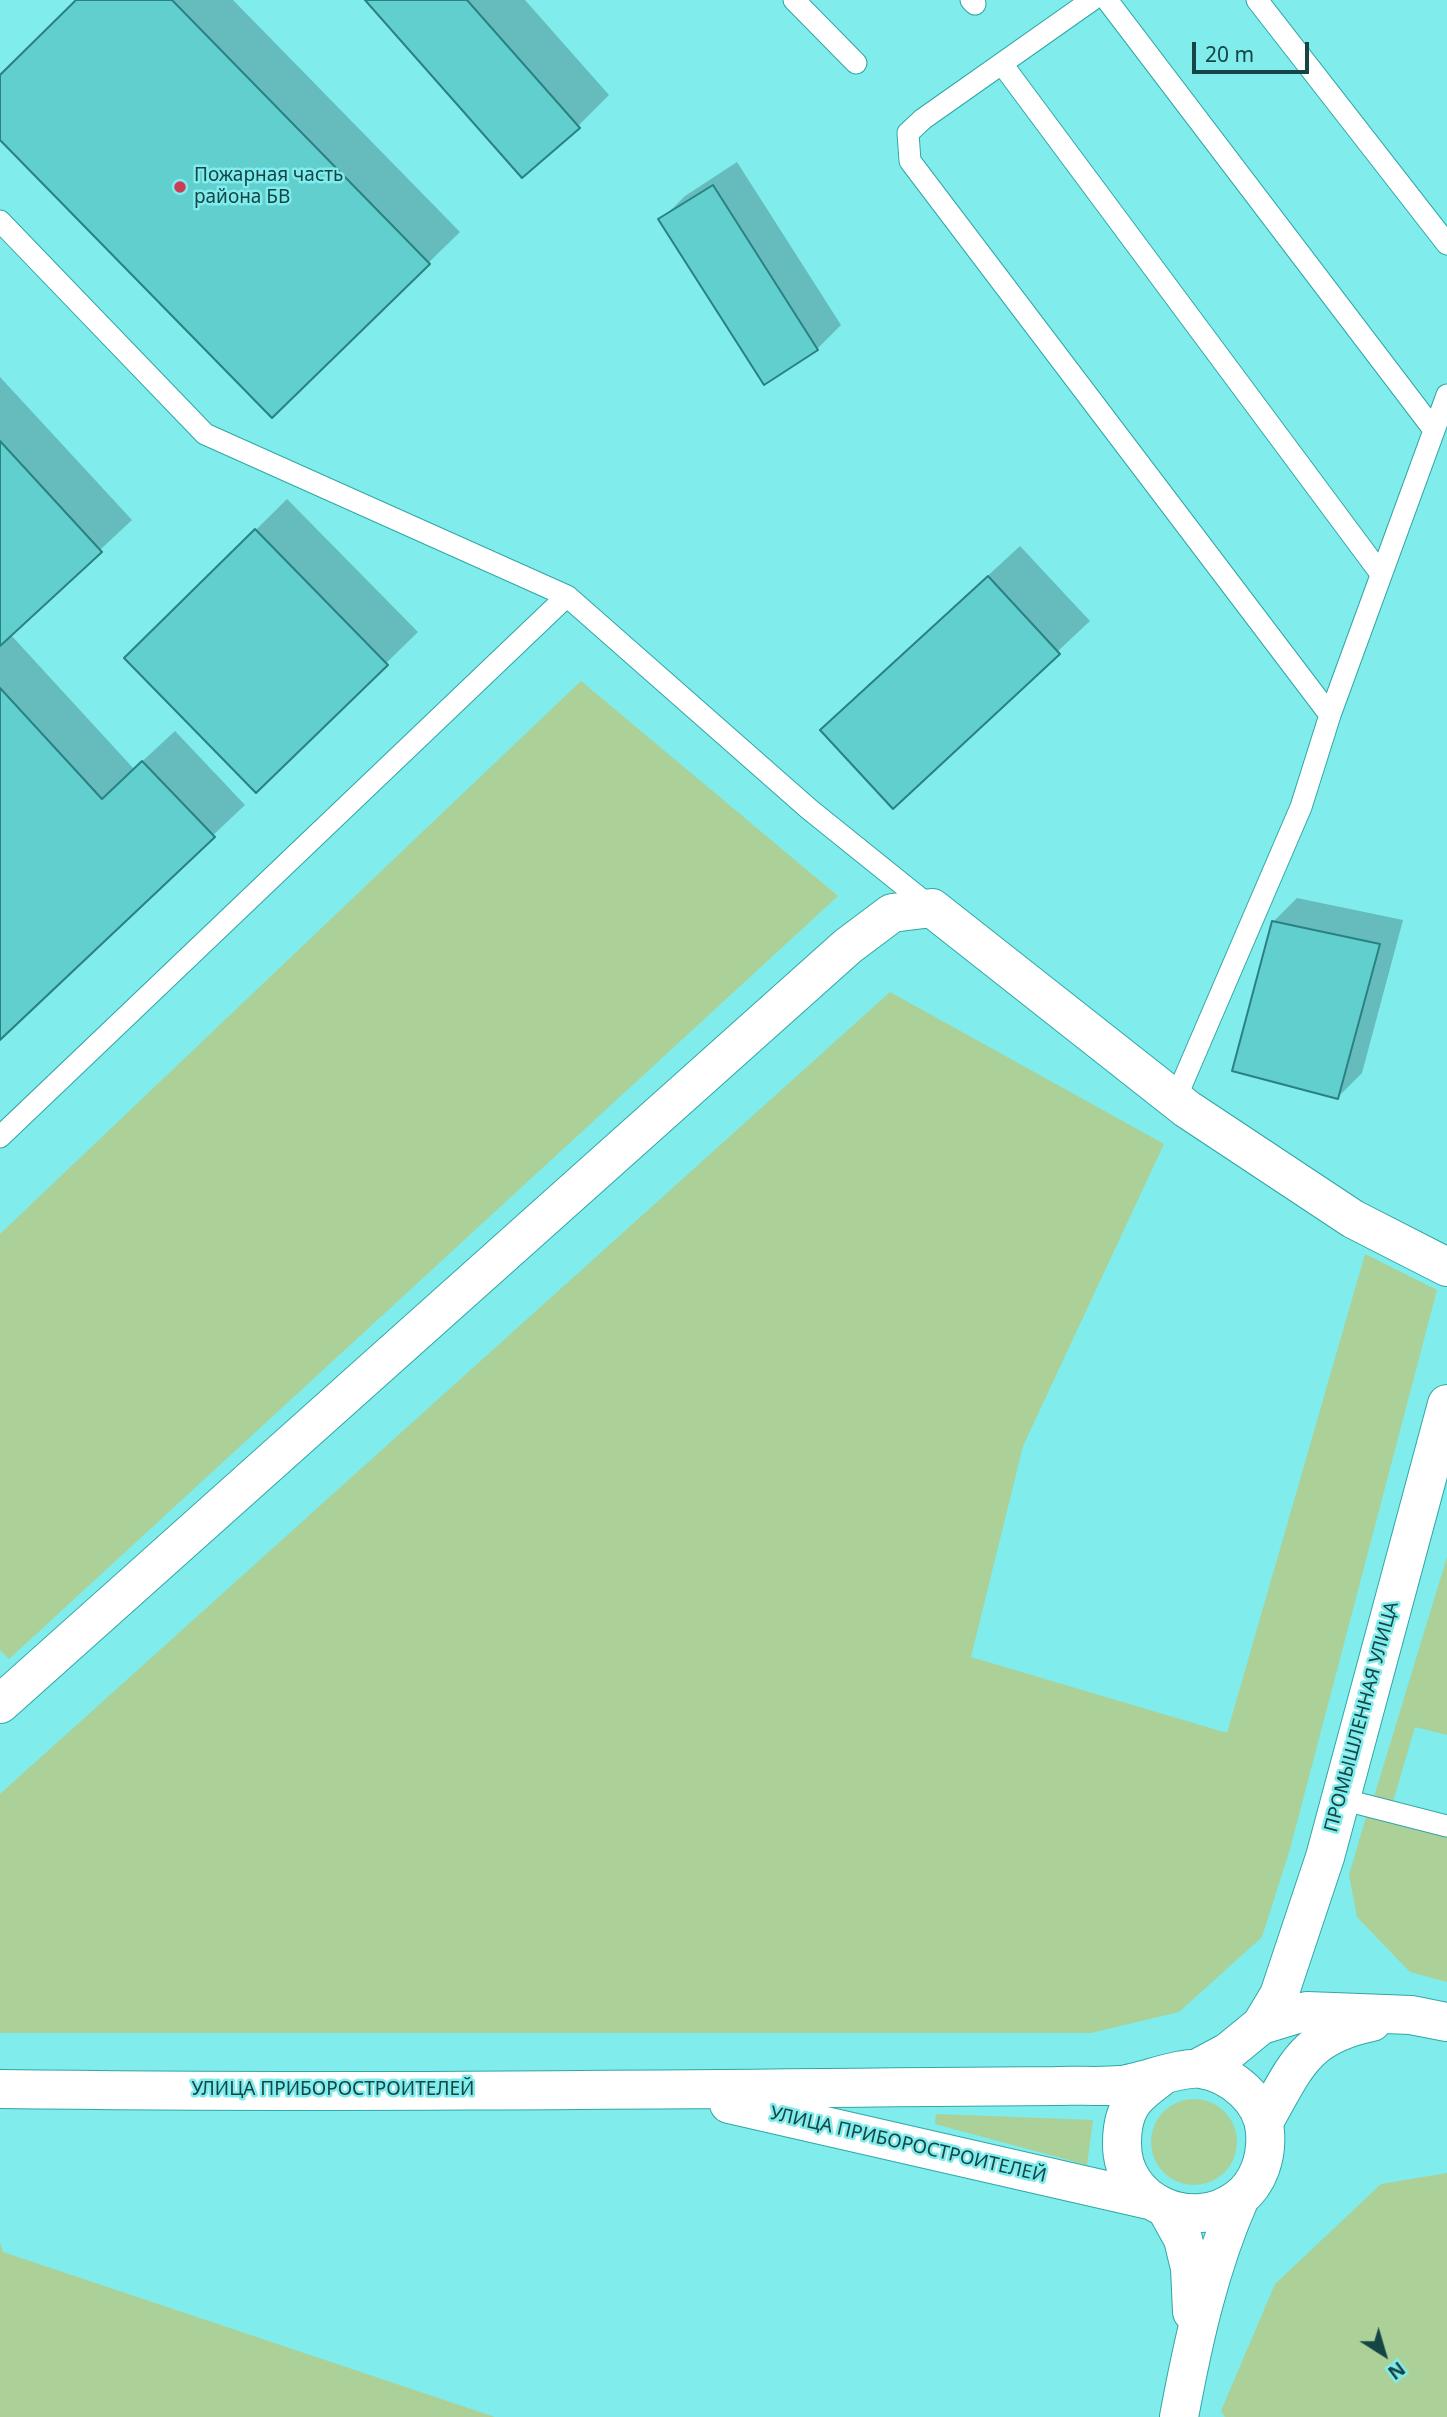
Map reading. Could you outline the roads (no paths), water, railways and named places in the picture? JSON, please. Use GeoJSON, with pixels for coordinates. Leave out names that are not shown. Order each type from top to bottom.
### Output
{"type":"FeatureCollection","features":[{"type":"Feature","properties":{"kind":"street"},"geometry":{"type":"LineString","coordinates":[[0,1704],[848,946],[892,913],[932,908],[1175,1100],[1353,1219],[1447,1267]]}},
{"type":"Feature","properties":{"kind":"street","name":"ПРОМЫШЛЕННАЯ УЛИЦА"},"geometry":{"type":"LineString","coordinates":[[1261,2025],[1279,1995],[1325,1857],[1447,1404]]}},
{"type":"Feature","properties":{"kind":"street"},"geometry":{"type":"LineString","coordinates":[[1194,2339],[1190,2268],[1183,2239],[1158,2205],[1134,2185],[1122,2157],[1122,2124],[1134,2099],[1161,2077],[1198,2068],[1228,2052],[1261,2025],[1307,2011],[1429,2018]]}},
{"type":"Feature","properties":{"kind":"street"},"geometry":{"type":"LineString","coordinates":[[1264,2122],[1300,2059],[1327,2037],[1348,2028],[1429,2018]]}},
{"type":"Feature","properties":{"kind":"street"},"geometry":{"type":"LineString","coordinates":[[1158,2205],[1196,2214],[1218,2210],[1240,2197],[1250,2186],[1262,2164],[1266,2144],[1264,2122],[1252,2099],[1229,2078],[1198,2068]]}},
{"type":"Feature","properties":{"kind":"street","name":"УЛИЦА ПРИБОРОСТРОИТЕЛЕЙ"},"geometry":{"type":"LineString","coordinates":[[0,2089],[666,2090],[1121,2085],[1161,2077]]}},
{"type":"Feature","properties":{"kind":"street","name":"УЛИЦА ПРИБОРОСТРОИТЕЛЕЙ"},"geometry":{"type":"LineString","coordinates":[[666,2090],[1158,2205]]}},
{"type":"Feature","properties":{"kind":"street"},"geometry":{"type":"LineString","coordinates":[[1179,2417],[1194,2339],[1223,2235],[1240,2197]]}},
{"type":"Feature","properties":{"kind":"lane"},"geometry":{"type":"LineString","coordinates":[[794,0],[856,63]]}},
{"type":"Feature","properties":{"kind":"lane"},"geometry":{"type":"LineString","coordinates":[[1092,0],[923,119],[908,133],[910,161],[1331,715]]}},
{"type":"Feature","properties":{"kind":"lane"},"geometry":{"type":"LineString","coordinates":[[1107,0],[1434,430]]}},
{"type":"Feature","properties":{"kind":"lane"},"geometry":{"type":"LineString","coordinates":[[1257,0],[1447,244]]}},
{"type":"Feature","properties":{"kind":"lane"},"geometry":{"type":"LineString","coordinates":[[1002,64],[1381,574]]}},
{"type":"Feature","properties":{"kind":"lane"},"geometry":{"type":"LineString","coordinates":[[0,221],[205,434],[567,596],[809,809],[932,908]]}},
{"type":"Feature","properties":{"kind":"lane"},"geometry":{"type":"LineString","coordinates":[[1175,1100],[1301,807],[1331,715],[1447,395]]}},
{"type":"Feature","properties":{"kind":"lane"},"geometry":{"type":"LineString","coordinates":[[0,1136],[567,596]]}},
{"type":"Feature","properties":{"kind":"lane"},"geometry":{"type":"LineString","coordinates":[[1340,1799],[1447,1826]]}},
{"type":"Feature","properties":{"kind":"place","name":"Пожарная часть района БВ"},"geometry":{"type":"Point","coordinates":[180,187]}}]}
